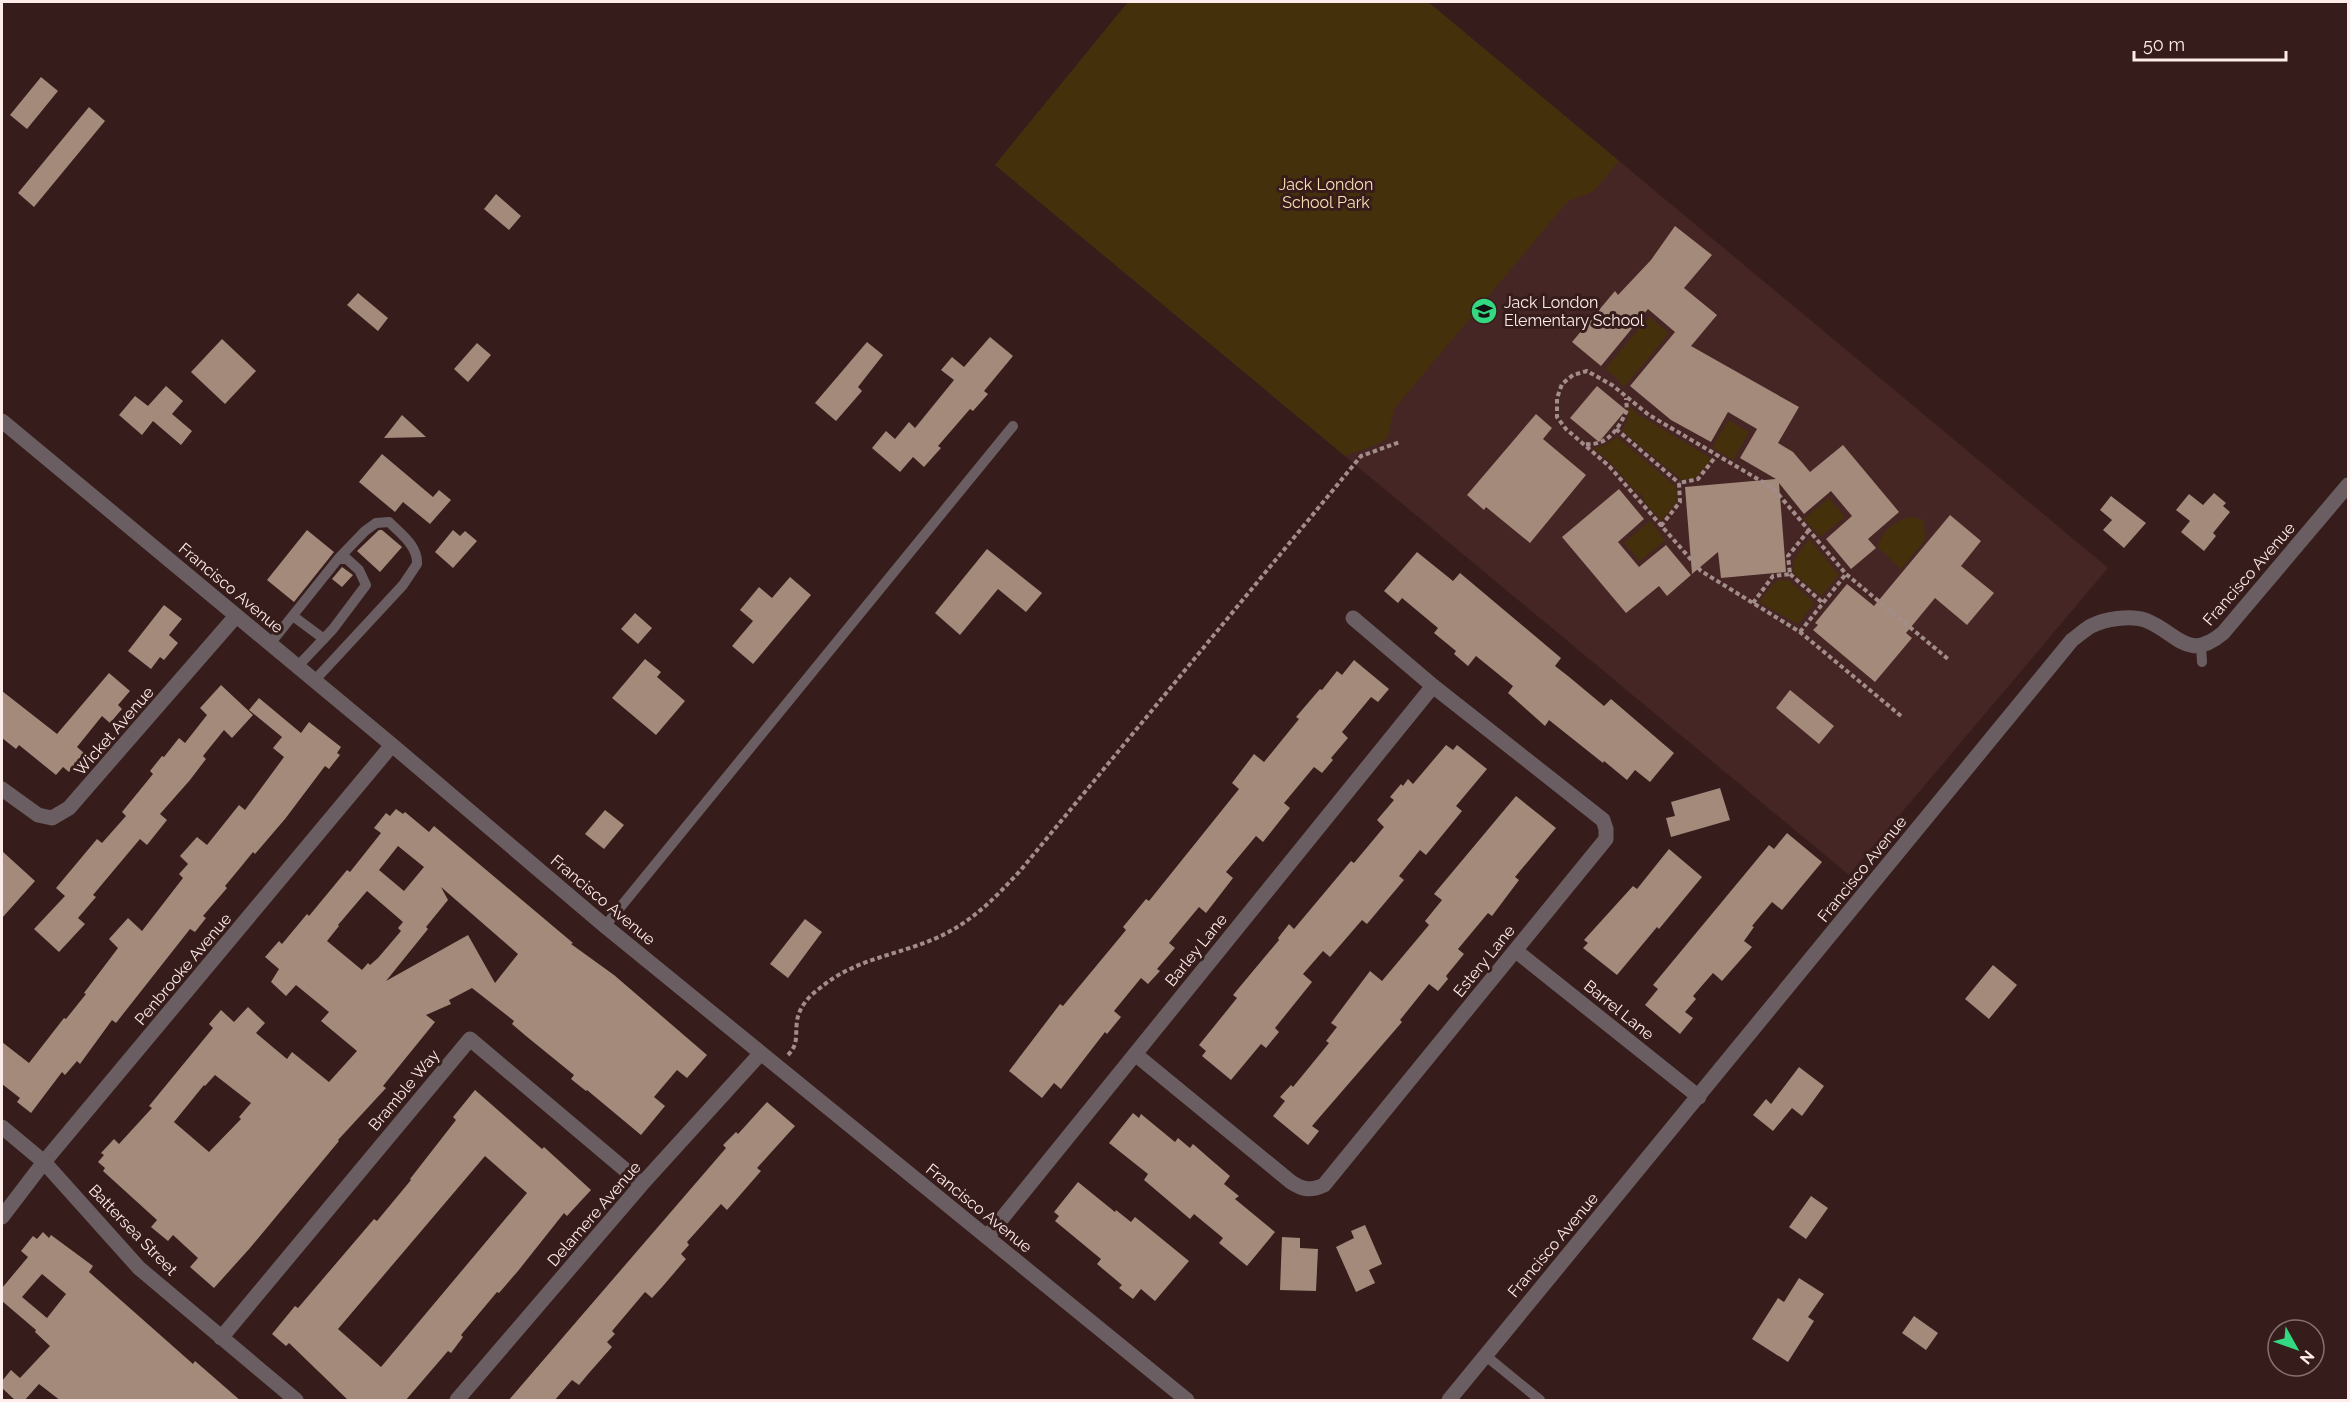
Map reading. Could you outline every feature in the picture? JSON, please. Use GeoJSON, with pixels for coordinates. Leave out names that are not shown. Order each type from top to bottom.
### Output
{"type":"FeatureCollection","features":[{"type":"Feature","properties":{"kind":"street","name":"Francisco Avenue"},"geometry":{"type":"LineString","coordinates":[[2,421],[392,745],[605,926],[1187,1401]]}},
{"type":"Feature","properties":{"kind":"street","name":"Francisco Avenue"},"geometry":{"type":"LineString","coordinates":[[1449,1401],[2072,640],[2091,626],[2118,618],[2145,620],[2186,645],[2201,646],[2213,642],[2349,485]]}},
{"type":"Feature","properties":{"kind":"street","name":"Wicket Avenue"},"geometry":{"type":"LineString","coordinates":[[2,789],[38,815],[52,818],[69,808],[236,616]]}},
{"type":"Feature","properties":{"kind":"street","name":"Estery Lane"},"geometry":{"type":"LineString","coordinates":[[1135,1054],[1292,1182],[1302,1189],[1314,1190],[1324,1185],[1606,839],[1603,820],[1433,686],[1353,618]]}},
{"type":"Feature","properties":{"kind":"street","name":"Barley Lane"},"geometry":{"type":"LineString","coordinates":[[987,1237],[1433,686]]}},
{"type":"Feature","properties":{"kind":"street","name":"Penbrooke Avenue"},"geometry":{"type":"LineString","coordinates":[[2,1217],[45,1162],[392,745]]}},
{"type":"Feature","properties":{"kind":"street","name":"Barrel Lane"},"geometry":{"type":"LineString","coordinates":[[1516,951],[1699,1097]]}},
{"type":"Feature","properties":{"kind":"street","name":"Bramble Way"},"geometry":{"type":"LineString","coordinates":[[221,1338],[470,1039],[642,1184]]}},
{"type":"Feature","properties":{"kind":"street","name":"Delamere Avenue"},"geometry":{"type":"LineString","coordinates":[[457,1401],[642,1184],[761,1053]]}},
{"type":"Feature","properties":{"kind":"street","name":"Battersea Street"},"geometry":{"type":"LineString","coordinates":[[2,1127],[45,1162],[139,1268],[296,1401]]}},
{"type":"Feature","properties":{"kind":"lane"},"geometry":{"type":"LineString","coordinates":[[605,926],[1013,426]]}},
{"type":"Feature","properties":{"kind":"lane"},"geometry":{"type":"LineString","coordinates":[[270,644],[338,559],[365,531],[376,523],[389,522],[411,544],[417,557],[417,564],[403,585],[314,681]]}},
{"type":"Feature","properties":{"kind":"lane"},"geometry":{"type":"LineString","coordinates":[[297,667],[324,639],[366,585],[359,570],[346,559],[338,559]]}},
{"type":"Feature","properties":{"kind":"lane"},"geometry":{"type":"LineString","coordinates":[[293,616],[324,639]]}},
{"type":"Feature","properties":{"kind":"lane"},"geometry":{"type":"LineString","coordinates":[[2201,646],[2202,662]]}},
{"type":"Feature","properties":{"kind":"lane"},"geometry":{"type":"LineString","coordinates":[[1486,1356],[1540,1401]]}},
{"type":"Feature","properties":{"kind":"path"},"geometry":{"type":"LineString","coordinates":[[1901,716],[1800,632],[1701,571],[1609,466],[1566,429],[1557,417],[1557,398],[1562,384],[1573,375],[1587,371],[1612,385],[1649,415],[1773,488],[1846,574],[1948,659]]}},
{"type":"Feature","properties":{"kind":"path"},"geometry":{"type":"LineString","coordinates":[[1586,444],[1597,445],[1607,440],[1627,410],[1625,397]]}},
{"type":"Feature","properties":{"kind":"path"},"geometry":{"type":"LineString","coordinates":[[1616,429],[1679,483],[1680,502],[1661,526]]}},
{"type":"Feature","properties":{"kind":"path"},"geometry":{"type":"LineString","coordinates":[[777,1067],[794,1049],[797,1040],[797,1021],[802,1006],[819,988],[846,969],[933,939],[965,924],[992,902],[1020,871],[1361,456],[1400,442]]}},
{"type":"Feature","properties":{"kind":"path"},"geometry":{"type":"LineString","coordinates":[[1679,483],[1698,480],[1717,455]]}},
{"type":"Feature","properties":{"kind":"path"},"geometry":{"type":"LineString","coordinates":[[1809,530],[1788,556],[1790,574],[1823,603]]}},
{"type":"Feature","properties":{"kind":"path"},"geometry":{"type":"LineString","coordinates":[[1753,603],[1773,576],[1790,574]]}},
{"type":"Feature","properties":{"kind":"path"},"geometry":{"type":"LineString","coordinates":[[1800,632],[1846,574]]}},
{"type":"Feature","properties":{"kind":"shaded area","name":"Jack London Elementary School"},"geometry":{"type":"Polygon","coordinates":[[[1128,2],[1428,2],[2108,568],[1849,875],[995,165],[1128,2]]]}},
{"type":"Feature","properties":{"kind":"green space","name":"Jack London School Park"},"geometry":{"type":"Polygon","coordinates":[[[1128,2],[1428,2],[1619,161],[1594,191],[1568,201],[1394,409],[1388,437],[1380,443],[1345,456],[995,165],[1128,2]]]}},
{"type":"Feature","properties":{"kind":"green space"},"geometry":{"type":"Polygon","coordinates":[[[1649,317],[1669,333],[1624,387],[1605,369],[1649,317]]]}},
{"type":"Feature","properties":{"kind":"green space"},"geometry":{"type":"Polygon","coordinates":[[[1629,406],[1638,414],[1637,416],[1641,416],[1712,459],[1695,478],[1682,480],[1622,431],[1627,422],[1629,406]]]}},
{"type":"Feature","properties":{"kind":"green space"},"geometry":{"type":"Polygon","coordinates":[[[1728,420],[1749,432],[1733,460],[1712,448],[1728,420]]]}},
{"type":"Feature","properties":{"kind":"green space"},"geometry":{"type":"Polygon","coordinates":[[[1617,437],[1676,487],[1677,501],[1661,521],[1642,499],[1644,497],[1641,493],[1639,495],[1609,461],[1593,448],[1603,446],[1617,437]]]}},
{"type":"Feature","properties":{"kind":"green space"},"geometry":{"type":"Polygon","coordinates":[[[1829,498],[1845,517],[1820,537],[1804,519],[1829,498]]]}},
{"type":"Feature","properties":{"kind":"green space"},"geometry":{"type":"Polygon","coordinates":[[[1911,517],[1924,521],[1925,540],[1901,569],[1878,547],[1882,536],[1890,527],[1911,517]]]}},
{"type":"Feature","properties":{"kind":"green space"},"geometry":{"type":"Polygon","coordinates":[[[1650,521],[1665,540],[1640,561],[1624,543],[1650,521]]]}},
{"type":"Feature","properties":{"kind":"green space"},"geometry":{"type":"Polygon","coordinates":[[[1809,539],[1839,575],[1821,596],[1794,574],[1793,561],[1809,539]]]}},
{"type":"Feature","properties":{"kind":"green space"},"geometry":{"type":"Polygon","coordinates":[[[1788,580],[1815,603],[1798,624],[1759,602],[1776,581],[1788,580]]]}},
{"type":"Feature","properties":{"kind":"building"},"geometry":{"type":"Polygon","coordinates":[[[41,77],[58,91],[27,129],[10,115],[41,77]]]}},
{"type":"Feature","properties":{"kind":"building"},"geometry":{"type":"Polygon","coordinates":[[[89,107],[105,121],[34,207],[18,193],[89,107]]]}},
{"type":"Feature","properties":{"kind":"building"},"geometry":{"type":"Polygon","coordinates":[[[496,194],[521,216],[509,230],[484,209],[496,194]]]}},
{"type":"Feature","properties":{"kind":"building"},"geometry":{"type":"Polygon","coordinates":[[[1675,226],[1712,255],[1684,288],[1717,315],[1691,346],[1799,407],[1778,443],[1793,452],[1810,472],[1843,445],[1899,512],[1868,539],[1876,548],[1851,569],[1826,539],[1852,516],[1831,491],[1804,514],[1779,483],[1786,572],[1721,578],[1718,552],[1692,574],[1685,487],[1776,479],[1740,458],[1757,429],[1728,412],[1711,442],[1671,420],[1630,386],[1675,332],[1648,309],[1601,366],[1572,342],[1615,291],[1618,295],[1651,260],[1675,226]]]}},
{"type":"Feature","properties":{"kind":"building"},"geometry":{"type":"Polygon","coordinates":[[[358,293],[388,318],[378,331],[347,305],[358,293]]]}},
{"type":"Feature","properties":{"kind":"building"},"geometry":{"type":"Polygon","coordinates":[[[990,337],[1013,356],[984,391],[988,394],[973,411],[970,409],[938,446],[941,448],[924,467],[913,457],[900,472],[872,448],[886,431],[895,439],[909,422],[915,428],[954,380],[941,370],[952,357],[964,367],[990,337]]]}},
{"type":"Feature","properties":{"kind":"building"},"geometry":{"type":"Polygon","coordinates":[[[222,339],[256,371],[225,404],[191,372],[222,339]]]}},
{"type":"Feature","properties":{"kind":"building"},"geometry":{"type":"Polygon","coordinates":[[[867,342],[883,355],[858,387],[862,391],[836,421],[815,403],[867,342]]]}},
{"type":"Feature","properties":{"kind":"building"},"geometry":{"type":"Polygon","coordinates":[[[477,343],[491,355],[468,382],[454,369],[477,343]]]}},
{"type":"Feature","properties":{"kind":"building"},"geometry":{"type":"Polygon","coordinates":[[[166,386],[183,401],[172,414],[192,431],[181,445],[153,421],[142,435],[119,415],[135,396],[148,406],[166,386]]]}},
{"type":"Feature","properties":{"kind":"building"},"geometry":{"type":"Polygon","coordinates":[[[1597,386],[1626,410],[1599,442],[1570,418],[1597,386]]]}},
{"type":"Feature","properties":{"kind":"building"},"geometry":{"type":"Polygon","coordinates":[[[1536,414],[1552,428],[1543,439],[1586,475],[1530,543],[1486,507],[1484,510],[1467,495],[1536,414]]]}},
{"type":"Feature","properties":{"kind":"building"},"geometry":{"type":"Polygon","coordinates":[[[402,415],[426,437],[384,438],[402,415]]]}},
{"type":"Feature","properties":{"kind":"building"},"geometry":{"type":"Polygon","coordinates":[[[382,454],[433,497],[439,490],[451,500],[430,524],[403,502],[395,512],[359,482],[382,454]]]}},
{"type":"Feature","properties":{"kind":"building"},"geometry":{"type":"Polygon","coordinates":[[[1619,489],[1644,519],[1618,542],[1639,567],[1666,545],[1691,575],[1667,596],[1659,586],[1626,613],[1562,537],[1619,489]]]}},
{"type":"Feature","properties":{"kind":"building"},"geometry":{"type":"Polygon","coordinates":[[[2214,493],[2226,503],[2223,506],[2230,512],[2213,533],[2216,536],[2204,551],[2181,532],[2190,521],[2176,510],[2189,494],[2203,505],[2214,493]]]}},
{"type":"Feature","properties":{"kind":"building"},"geometry":{"type":"Polygon","coordinates":[[[2111,496],[2146,523],[2124,548],[2103,530],[2112,520],[2100,510],[2111,496]]]}},
{"type":"Feature","properties":{"kind":"building"},"geometry":{"type":"Polygon","coordinates":[[[1950,515],[1981,541],[1961,566],[1994,593],[1967,625],[1935,598],[1906,633],[1912,638],[1875,682],[1813,630],[1818,625],[1815,623],[1847,584],[1874,606],[1950,515]]]}},
{"type":"Feature","properties":{"kind":"building"},"geometry":{"type":"Polygon","coordinates":[[[307,530],[334,552],[294,602],[267,580],[307,530]]]}},
{"type":"Feature","properties":{"kind":"building"},"geometry":{"type":"Polygon","coordinates":[[[379,530],[402,547],[380,572],[357,551],[379,530]]]}},
{"type":"Feature","properties":{"kind":"building"},"geometry":{"type":"Polygon","coordinates":[[[453,530],[460,536],[465,531],[477,541],[453,568],[435,552],[453,530]]]}},
{"type":"Feature","properties":{"kind":"building"},"geometry":{"type":"Polygon","coordinates":[[[987,549],[1042,593],[1026,612],[998,589],[960,635],[935,613],[987,549]]]}},
{"type":"Feature","properties":{"kind":"building"},"geometry":{"type":"Polygon","coordinates":[[[1417,552],[1453,581],[1460,573],[1561,658],[1555,666],[1604,706],[1611,699],[1674,753],[1650,782],[1635,770],[1627,780],[1549,720],[1545,726],[1508,693],[1513,686],[1476,656],[1468,666],[1454,654],[1456,651],[1434,633],[1438,628],[1402,598],[1398,603],[1384,591],[1417,552]]]}},
{"type":"Feature","properties":{"kind":"building"},"geometry":{"type":"Polygon","coordinates":[[[342,567],[353,575],[342,587],[332,579],[342,567]]]}},
{"type":"Feature","properties":{"kind":"building"},"geometry":{"type":"Polygon","coordinates":[[[790,577],[811,595],[753,664],[732,646],[753,621],[740,610],[759,587],[772,598],[790,577]]]}},
{"type":"Feature","properties":{"kind":"building"},"geometry":{"type":"Polygon","coordinates":[[[164,605],[182,619],[169,635],[178,643],[164,660],[160,657],[151,669],[128,651],[164,605]]]}},
{"type":"Feature","properties":{"kind":"building"},"geometry":{"type":"Polygon","coordinates":[[[635,613],[652,628],[638,644],[621,629],[635,613]]]}},
{"type":"Feature","properties":{"kind":"building"},"geometry":{"type":"Polygon","coordinates":[[[645,659],[661,672],[657,677],[685,701],[656,735],[612,698],[645,659]]]}},
{"type":"Feature","properties":{"kind":"building"},"geometry":{"type":"Polygon","coordinates":[[[1354,660],[1389,689],[1378,702],[1371,697],[1342,732],[1348,738],[1331,758],[1333,760],[1322,773],[1314,767],[1284,803],[1290,808],[1263,842],[1256,836],[1226,872],[1233,878],[1206,913],[1199,907],[1169,943],[1175,948],[1157,969],[1160,971],[1148,984],[1141,978],[1114,1011],[1121,1017],[1107,1034],[1105,1032],[1061,1089],[1054,1083],[1042,1098],[1009,1071],[1060,1004],[1063,1006],[1126,930],[1123,927],[1146,899],[1149,901],[1239,789],[1232,783],[1254,754],[1264,762],[1299,719],[1296,717],[1320,689],[1322,690],[1337,671],[1342,675],[1354,660]]]}},
{"type":"Feature","properties":{"kind":"building"},"geometry":{"type":"Polygon","coordinates":[[[109,673],[130,691],[118,705],[122,709],[110,723],[102,716],[77,747],[84,753],[69,772],[63,767],[56,775],[19,745],[16,749],[2,738],[2,691],[57,734],[109,673]]]}},
{"type":"Feature","properties":{"kind":"building"},"geometry":{"type":"Polygon","coordinates":[[[221,685],[253,715],[232,738],[224,730],[203,756],[206,759],[190,780],[160,814],[167,820],[147,845],[140,839],[93,895],[96,897],[78,918],[85,924],[59,952],[34,929],[65,896],[56,888],[97,839],[102,843],[126,816],[122,812],[153,774],[150,771],[179,738],[185,743],[207,715],[200,708],[221,685]]]}},
{"type":"Feature","properties":{"kind":"building"},"geometry":{"type":"Polygon","coordinates":[[[1790,690],[1834,726],[1819,744],[1776,708],[1790,690]]]}},
{"type":"Feature","properties":{"kind":"building"},"geometry":{"type":"Polygon","coordinates":[[[259,698],[301,733],[309,722],[341,747],[337,753],[340,755],[329,769],[325,766],[285,819],[255,854],[253,852],[225,886],[227,888],[203,916],[206,918],[195,932],[190,929],[116,1023],[112,1020],[80,1064],[77,1061],[65,1075],[62,1072],[31,1113],[17,1102],[20,1098],[2,1084],[2,1042],[29,1063],[86,994],[84,993],[118,948],[109,939],[128,918],[142,931],[183,878],[179,874],[188,864],[180,856],[197,837],[207,845],[239,805],[245,810],[284,757],[273,748],[282,737],[249,710],[259,698]]]}},
{"type":"Feature","properties":{"kind":"building"},"geometry":{"type":"Polygon","coordinates":[[[1446,745],[1453,750],[1457,745],[1487,769],[1456,806],[1462,811],[1426,855],[1420,850],[1399,876],[1404,880],[1367,924],[1362,920],[1330,957],[1323,951],[1303,974],[1312,982],[1275,1028],[1279,1032],[1266,1048],[1261,1044],[1231,1080],[1202,1056],[1206,1051],[1199,1045],[1237,998],[1233,995],[1279,940],[1278,938],[1289,924],[1294,929],[1351,861],[1354,863],[1384,827],[1377,820],[1394,800],[1390,797],[1408,779],[1413,784],[1446,745]]]}},
{"type":"Feature","properties":{"kind":"building"},"geometry":{"type":"Polygon","coordinates":[[[1720,788],[1730,820],[1671,837],[1666,818],[1675,816],[1671,802],[1720,788]]]}},
{"type":"Feature","properties":{"kind":"building"},"geometry":{"type":"Polygon","coordinates":[[[1516,796],[1556,828],[1515,877],[1519,880],[1492,916],[1488,913],[1458,949],[1464,954],[1446,976],[1448,979],[1438,991],[1429,984],[1400,1020],[1402,1022],[1312,1126],[1319,1131],[1308,1145],[1273,1116],[1285,1101],[1280,1097],[1291,1085],[1293,1087],[1329,1043],[1326,1041],[1337,1027],[1331,1023],[1370,971],[1382,981],[1429,925],[1425,921],[1442,900],[1434,894],[1516,796]]]}},
{"type":"Feature","properties":{"kind":"building"},"geometry":{"type":"Polygon","coordinates":[[[396,809],[403,814],[405,812],[429,832],[434,826],[573,943],[571,944],[614,975],[707,1055],[687,1078],[677,1070],[654,1097],[665,1106],[641,1135],[571,1079],[574,1075],[512,1024],[514,1021],[472,988],[449,1000],[451,1004],[426,1015],[435,1022],[383,1086],[386,1088],[338,1140],[250,1248],[214,1288],[190,1267],[198,1258],[173,1235],[168,1241],[151,1227],[157,1220],[103,1171],[105,1168],[98,1162],[104,1155],[101,1153],[114,1139],[119,1144],[152,1108],[149,1106],[213,1028],[209,1024],[221,1010],[234,1022],[248,1007],[265,1023],[256,1033],[287,1059],[292,1052],[329,1082],[357,1051],[321,1021],[329,1012],[296,985],[286,996],[271,982],[279,969],[265,957],[279,941],[282,944],[307,914],[309,916],[347,870],[350,872],[381,833],[374,828],[386,813],[390,816],[396,809]],[[398,846],[379,870],[404,891],[424,867],[398,846]],[[441,887],[448,900],[386,981],[468,935],[495,983],[518,954],[441,887]],[[367,891],[327,941],[362,970],[368,963],[370,965],[378,958],[401,931],[398,928],[403,922],[367,891]],[[215,1075],[174,1122],[209,1152],[241,1119],[239,1117],[251,1103],[215,1075]]]}},
{"type":"Feature","properties":{"kind":"building"},"geometry":{"type":"Polygon","coordinates":[[[605,810],[624,825],[604,849],[585,834],[605,810]]]}},
{"type":"Feature","properties":{"kind":"building"},"geometry":{"type":"Polygon","coordinates":[[[1787,833],[1822,862],[1782,910],[1772,902],[1752,926],[1754,927],[1744,941],[1752,947],[1722,981],[1713,973],[1693,996],[1696,999],[1685,1012],[1693,1018],[1680,1034],[1645,1005],[1658,989],[1653,985],[1769,845],[1774,849],[1787,833]]]}},
{"type":"Feature","properties":{"kind":"building"},"geometry":{"type":"Polygon","coordinates":[[[1669,849],[1702,877],[1617,975],[1583,948],[1588,943],[1584,940],[1633,886],[1637,889],[1669,849]]]}},
{"type":"Feature","properties":{"kind":"building"},"geometry":{"type":"Polygon","coordinates":[[[2,851],[35,881],[2,918],[2,851]]]}},
{"type":"Feature","properties":{"kind":"building"},"geometry":{"type":"Polygon","coordinates":[[[805,919],[822,932],[788,978],[770,964],[805,919]]]}},
{"type":"Feature","properties":{"kind":"building"},"geometry":{"type":"Polygon","coordinates":[[[1993,965],[2017,985],[1989,1019],[1965,999],[1993,965]]]}},
{"type":"Feature","properties":{"kind":"building"},"geometry":{"type":"Polygon","coordinates":[[[1799,1067],[1824,1086],[1802,1116],[1792,1108],[1773,1131],[1753,1115],[1766,1099],[1771,1104],[1799,1067]]]}},
{"type":"Feature","properties":{"kind":"building"},"geometry":{"type":"Polygon","coordinates":[[[475,1090],[542,1149],[544,1147],[591,1190],[567,1216],[564,1213],[518,1271],[461,1335],[463,1337],[451,1353],[448,1351],[405,1401],[349,1401],[289,1343],[286,1346],[272,1334],[295,1306],[298,1308],[374,1219],[377,1221],[456,1120],[453,1117],[475,1090]],[[485,1156],[338,1329],[381,1367],[527,1193],[485,1156]]]}},
{"type":"Feature","properties":{"kind":"building"},"geometry":{"type":"Polygon","coordinates":[[[767,1102],[795,1126],[757,1168],[761,1171],[727,1210],[721,1204],[687,1242],[689,1245],[681,1254],[686,1259],[663,1286],[652,1298],[645,1292],[612,1331],[615,1334],[607,1342],[612,1347],[579,1385],[572,1380],[554,1401],[508,1401],[726,1148],[723,1145],[736,1132],[738,1134],[767,1102]]]}},
{"type":"Feature","properties":{"kind":"building"},"geometry":{"type":"Polygon","coordinates":[[[1133,1113],[1139,1118],[1141,1114],[1175,1142],[1178,1138],[1190,1148],[1193,1144],[1230,1176],[1224,1184],[1239,1196],[1235,1199],[1275,1232],[1247,1266],[1219,1243],[1223,1238],[1194,1214],[1190,1219],[1144,1180],[1148,1174],[1109,1143],[1133,1113]]]}},
{"type":"Feature","properties":{"kind":"building"},"geometry":{"type":"Polygon","coordinates":[[[1078,1182],[1131,1222],[1135,1217],[1189,1261],[1155,1301],[1141,1289],[1133,1299],[1119,1288],[1122,1285],[1097,1264],[1101,1259],[1055,1221],[1059,1216],[1054,1212],[1078,1182]]]}},
{"type":"Feature","properties":{"kind":"building"},"geometry":{"type":"Polygon","coordinates":[[[1811,1196],[1828,1208],[1806,1239],[1789,1227],[1811,1196]]]}},
{"type":"Feature","properties":{"kind":"building"},"geometry":{"type":"Polygon","coordinates":[[[1365,1225],[1382,1264],[1369,1270],[1375,1283],[1356,1292],[1336,1247],[1354,1238],[1351,1231],[1365,1225]]]}},
{"type":"Feature","properties":{"kind":"building"},"geometry":{"type":"Polygon","coordinates":[[[43,1232],[49,1238],[51,1235],[93,1266],[89,1272],[193,1364],[195,1361],[241,1401],[61,1401],[39,1384],[24,1401],[16,1401],[2,1388],[2,1381],[11,1370],[20,1378],[50,1346],[35,1332],[36,1330],[2,1301],[2,1288],[28,1257],[21,1251],[33,1236],[37,1239],[43,1232]],[[42,1274],[22,1297],[47,1318],[66,1294],[42,1274]]]}},
{"type":"Feature","properties":{"kind":"building"},"geometry":{"type":"Polygon","coordinates":[[[1282,1237],[1300,1238],[1300,1248],[1318,1249],[1316,1291],[1280,1290],[1282,1237]]]}},
{"type":"Feature","properties":{"kind":"building"},"geometry":{"type":"Polygon","coordinates":[[[1799,1278],[1824,1294],[1808,1317],[1814,1321],[1788,1362],[1752,1339],[1778,1298],[1784,1302],[1799,1278]]]}},
{"type":"Feature","properties":{"kind":"building"},"geometry":{"type":"Polygon","coordinates":[[[1914,1316],[1938,1333],[1926,1350],[1902,1333],[1914,1316]]]}},
{"type":"Feature","properties":{"kind":"place","name":"Jack London Elementary School"},"geometry":{"type":"Point","coordinates":[1484,311]}}]}
